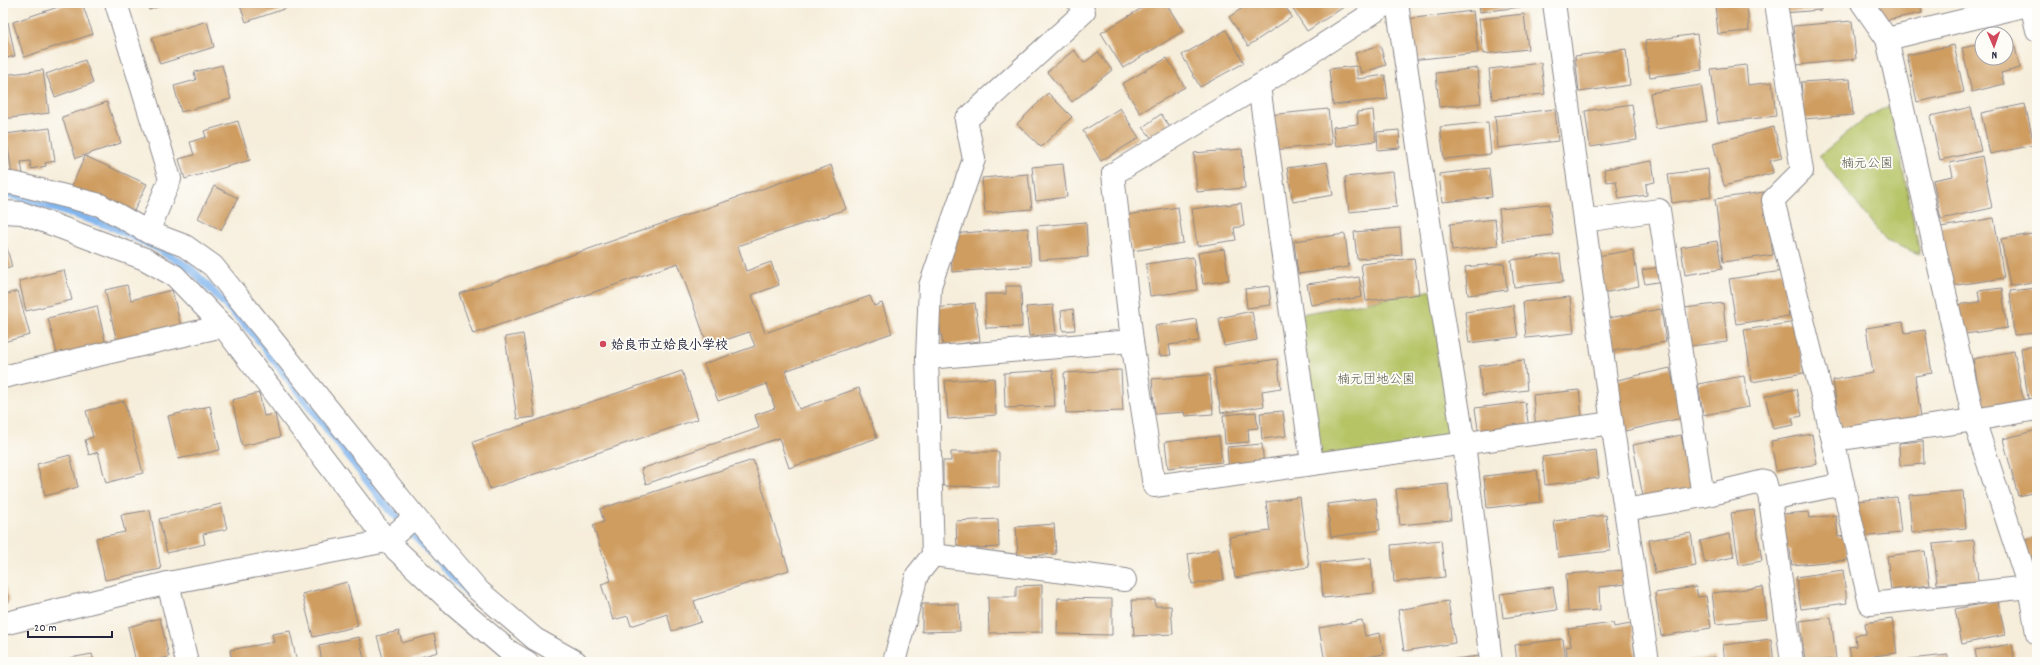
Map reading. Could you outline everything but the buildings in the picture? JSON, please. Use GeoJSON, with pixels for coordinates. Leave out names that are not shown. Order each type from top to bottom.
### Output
{"type":"FeatureCollection","features":[{"type":"Feature","properties":{"kind":"street"},"geometry":{"type":"LineString","coordinates":[[116,3],[170,179],[148,232]]}},
{"type":"Feature","properties":{"kind":"street"},"geometry":{"type":"LineString","coordinates":[[894,662],[917,575],[933,555],[927,358],[930,286],[974,159],[966,120],[1084,12],[1079,3]]}},
{"type":"Feature","properties":{"kind":"street"},"geometry":{"type":"LineString","coordinates":[[1388,3],[1259,86],[1114,174],[1132,341],[1154,486],[1312,463],[1464,444],[1612,423]]}},
{"type":"Feature","properties":{"kind":"street"},"geometry":{"type":"LineString","coordinates":[[1398,3],[1439,289],[1464,444],[1491,662]]}},
{"type":"Feature","properties":{"kind":"street"},"geometry":{"type":"LineString","coordinates":[[1558,3],[1584,221],[1612,423],[1648,662]]}},
{"type":"Feature","properties":{"kind":"street"},"geometry":{"type":"LineString","coordinates":[[1776,3],[1802,170],[1773,200],[1833,440],[1870,604],[2029,587]]}},
{"type":"Feature","properties":{"kind":"street"},"geometry":{"type":"LineString","coordinates":[[1862,3],[1887,39],[1974,420],[2029,587],[2037,633]]}},
{"type":"Feature","properties":{"kind":"street"},"geometry":{"type":"LineString","coordinates":[[1887,39],[2031,4],[2037,30]]}},
{"type":"Feature","properties":{"kind":"street"},"geometry":{"type":"LineString","coordinates":[[1259,86],[1312,463]]}},
{"type":"Feature","properties":{"kind":"street"},"geometry":{"type":"LineString","coordinates":[[3,182],[17,184],[100,205],[148,232],[186,246],[213,266],[415,517],[479,591],[535,639],[576,662]]}},
{"type":"Feature","properties":{"kind":"street"},"geometry":{"type":"LineString","coordinates":[[1584,221],[1659,210],[1703,496]]}},
{"type":"Feature","properties":{"kind":"street"},"geometry":{"type":"LineString","coordinates":[[3,212],[22,213],[145,259],[175,276],[223,326],[387,541],[449,600],[510,652],[527,662]]}},
{"type":"Feature","properties":{"kind":"street"},"geometry":{"type":"LineString","coordinates":[[3,377],[223,326]]}},
{"type":"Feature","properties":{"kind":"street"},"geometry":{"type":"LineString","coordinates":[[927,358],[1132,341]]}},
{"type":"Feature","properties":{"kind":"street"},"geometry":{"type":"LineString","coordinates":[[1833,440],[1974,420],[2037,409]]}},
{"type":"Feature","properties":{"kind":"street"},"geometry":{"type":"LineString","coordinates":[[1625,510],[1703,496],[1765,481],[1770,499],[1792,662]]}},
{"type":"Feature","properties":{"kind":"street"},"geometry":{"type":"LineString","coordinates":[[1770,499],[1843,484]]}},
{"type":"Feature","properties":{"kind":"street"},"geometry":{"type":"LineString","coordinates":[[3,624],[168,583],[387,541],[415,517]]}},
{"type":"Feature","properties":{"kind":"street"},"geometry":{"type":"LineString","coordinates":[[933,555],[1125,580]]}},
{"type":"Feature","properties":{"kind":"street"},"geometry":{"type":"LineString","coordinates":[[168,583],[186,662]]}},
{"type":"Feature","properties":{"kind":"green space","name":"楠元公園"},"geometry":{"type":"Polygon","coordinates":[[[1890,105],[1920,254],[1886,241],[1819,156],[1864,119],[1890,105]]]}},
{"type":"Feature","properties":{"kind":"green space","name":"楠元団地公園"},"geometry":{"type":"Polygon","coordinates":[[[1439,289],[1464,444],[1312,463],[1290,316],[1439,289]]]}},
{"type":"Feature","properties":{"kind":"waterway"},"geometry":{"type":"LineString","coordinates":[[3,195],[11,195],[111,226],[157,248],[191,269],[254,334],[386,505],[470,595]]}},
{"type":"Feature","properties":{"kind":"place","name":"姶良市立姶良小学校"},"geometry":{"type":"Point","coordinates":[603,344]}}]}
